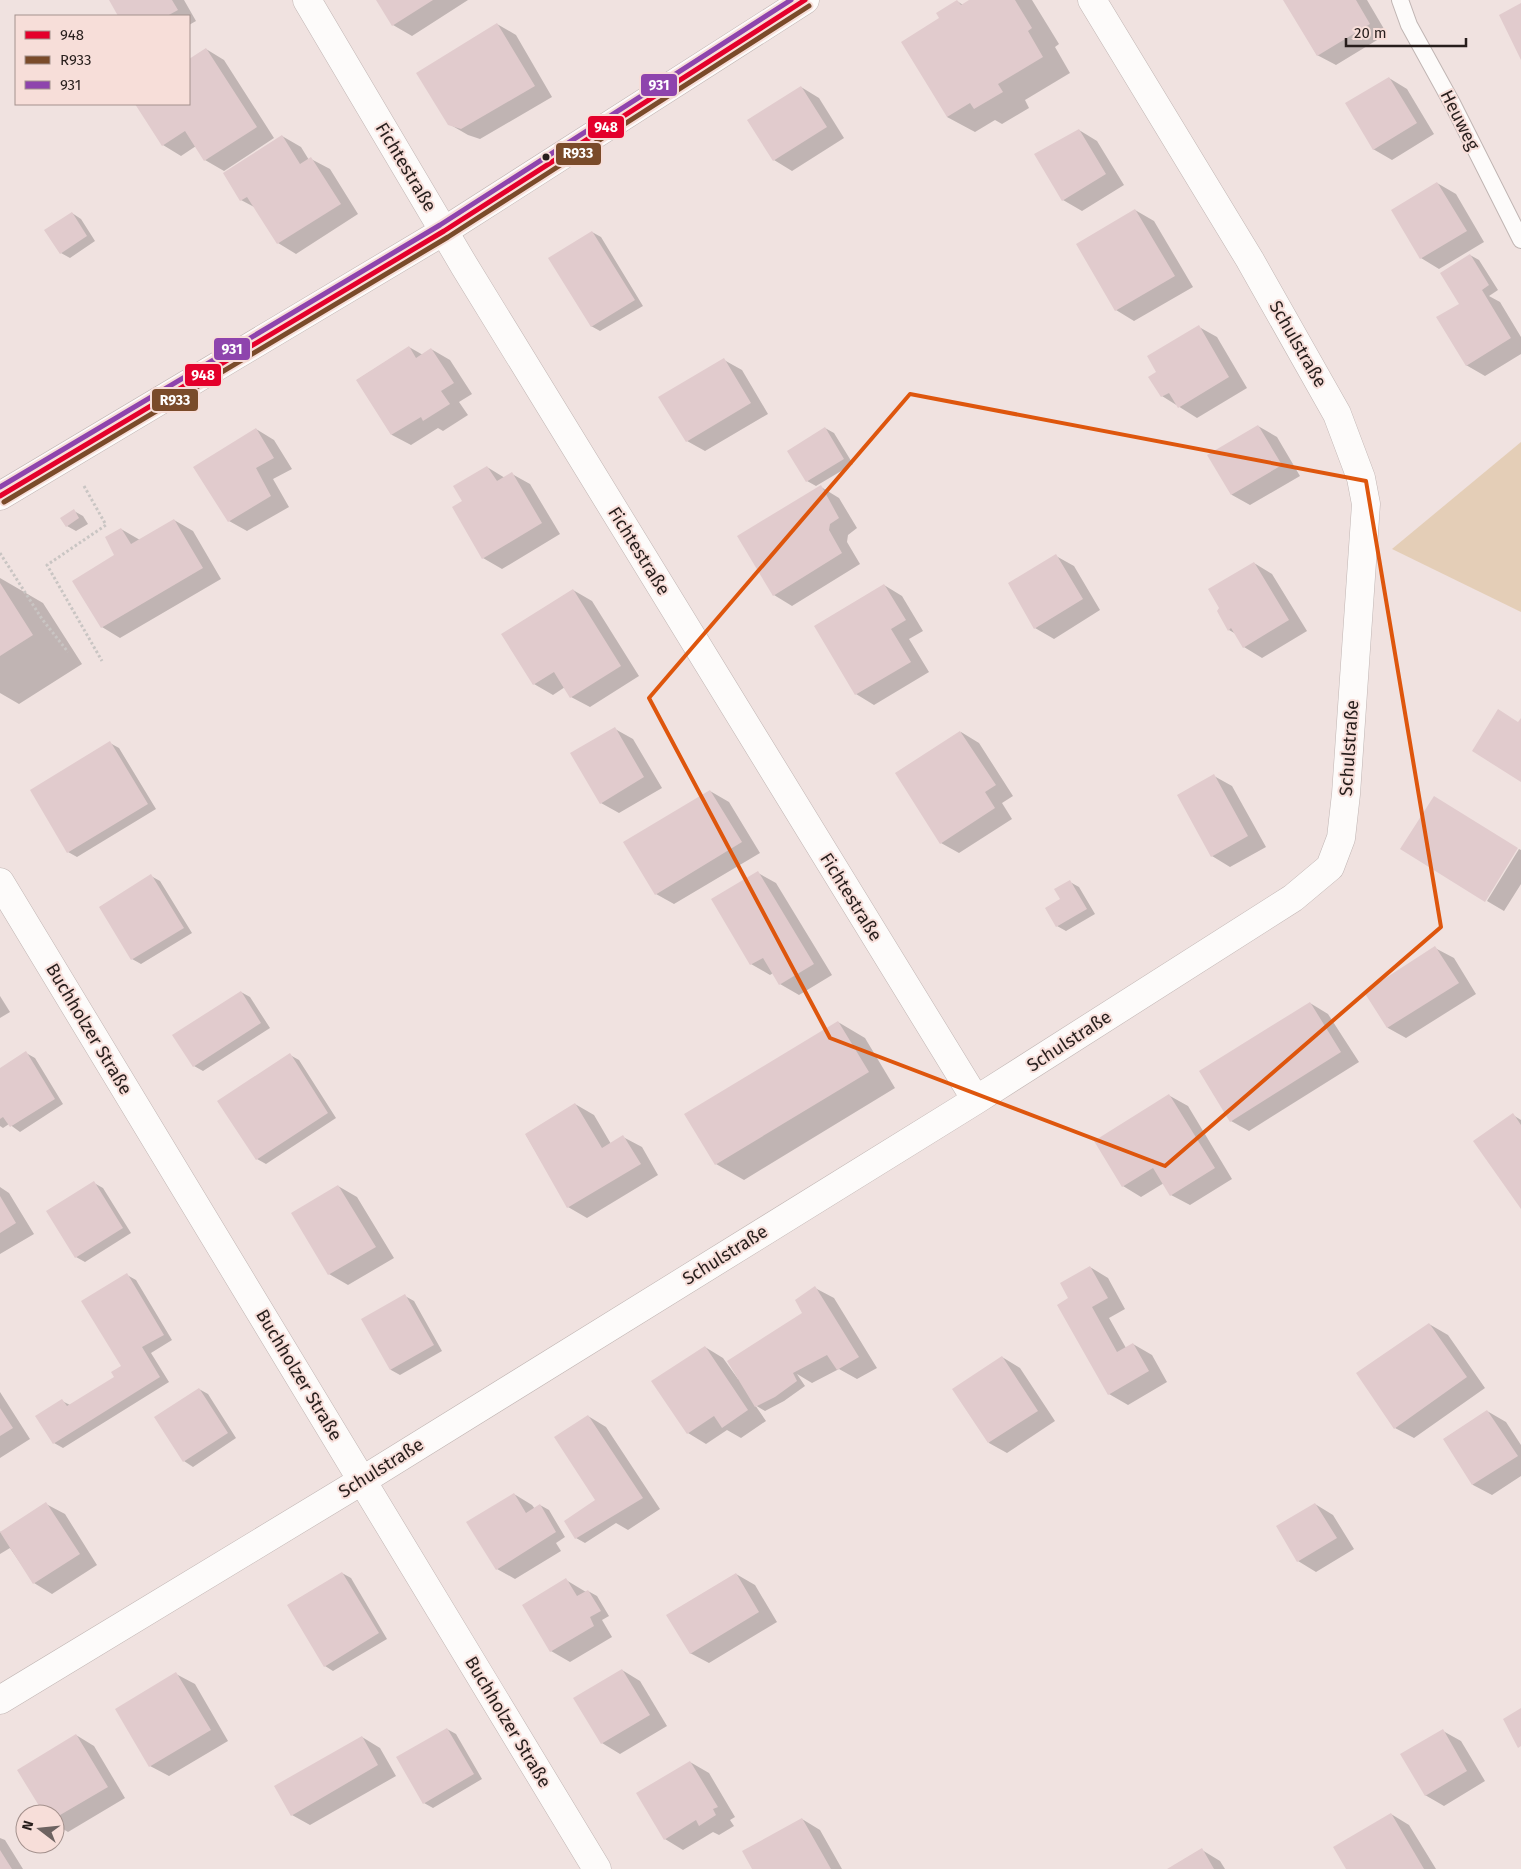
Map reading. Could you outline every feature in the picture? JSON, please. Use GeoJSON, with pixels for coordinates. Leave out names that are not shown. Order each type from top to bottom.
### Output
{"type":"FeatureCollection","features":[{"type":"Feature","properties":{"kind":"street","name":"Fichtestraße"},"geometry":{"type":"LineString","coordinates":[[307,0],[475,284],[976,1100]]}},
{"type":"Feature","properties":{"kind":"street"},"geometry":{"type":"LineString","coordinates":[[0,496],[444,231],[805,0]]}},
{"type":"Feature","properties":{"kind":"street","name":"Schulstraße"},"geometry":{"type":"LineString","coordinates":[[0,1700],[363,1480],[976,1100],[1293,898],[1330,866],[1341,838],[1346,794],[1366,504],[1361,478],[1337,414],[1250,260],[1092,0]]}},
{"type":"Feature","properties":{"kind":"street","name":"Buchholzer Straße"},"geometry":{"type":"LineString","coordinates":[[0,882],[597,1869]]}},
{"type":"Feature","properties":{"kind":"lane","name":"Heuweg"},"geometry":{"type":"LineString","coordinates":[[1400,0],[1409,25],[1452,103],[1521,240]]}},
{"type":"Feature","properties":{"kind":"path"},"geometry":{"type":"LineString","coordinates":[[84,485],[106,525],[47,565],[102,661]]}},
{"type":"Feature","properties":{"kind":"path"},"geometry":{"type":"LineString","coordinates":[[0,553],[42,619],[68,652]]}},
{"type":"Feature","properties":{"kind":"highlighted area"},"geometry":{"type":"Polygon","coordinates":[[[910,394],[1366,481],[1441,927],[1165,1166],[830,1038],[649,698],[910,394]]]}},
{"type":"Feature","properties":{"kind":"shaded area"},"geometry":{"type":"Polygon","coordinates":[[[1521,442],[1521,612],[1392,549],[1521,442]]]}},
{"type":"Feature","properties":{"kind":"building"},"geometry":{"type":"Polygon","coordinates":[[[109,0],[172,0],[178,10],[169,15],[117,15],[109,0]]]}},
{"type":"Feature","properties":{"kind":"building"},"geometry":{"type":"Polygon","coordinates":[[[376,0],[433,0],[392,26],[376,0]]]}},
{"type":"Feature","properties":{"kind":"building"},"geometry":{"type":"Polygon","coordinates":[[[957,0],[961,5],[969,0],[1015,0],[1032,28],[1028,31],[1043,57],[998,84],[1003,92],[974,109],[970,103],[947,117],[901,42],[939,18],[936,13],[957,0]]]}},
{"type":"Feature","properties":{"kind":"building"},"geometry":{"type":"Polygon","coordinates":[[[1283,0],[1356,0],[1370,24],[1317,56],[1283,0]]]}},
{"type":"Feature","properties":{"kind":"building"},"geometry":{"type":"Polygon","coordinates":[[[1521,3],[1521,60],[1499,15],[1521,3]]]}},
{"type":"Feature","properties":{"kind":"building"},"geometry":{"type":"Polygon","coordinates":[[[497,23],[535,86],[461,129],[448,125],[416,73],[497,23]]]}},
{"type":"Feature","properties":{"kind":"building"},"geometry":{"type":"Polygon","coordinates":[[[206,48],[257,127],[204,161],[185,131],[162,146],[136,105],[190,105],[190,58],[206,48]]]}},
{"type":"Feature","properties":{"kind":"building"},"geometry":{"type":"Polygon","coordinates":[[[1389,77],[1417,123],[1373,150],[1345,103],[1389,77]]]}},
{"type":"Feature","properties":{"kind":"building"},"geometry":{"type":"Polygon","coordinates":[[[801,86],[827,127],[773,161],[747,120],[801,86]]]}},
{"type":"Feature","properties":{"kind":"building"},"geometry":{"type":"Polygon","coordinates":[[[1079,129],[1106,174],[1062,201],[1034,154],[1079,129]]]}},
{"type":"Feature","properties":{"kind":"building"},"geometry":{"type":"Polygon","coordinates":[[[282,135],[300,164],[311,157],[341,204],[277,244],[247,197],[240,201],[223,173],[282,135]]]}},
{"type":"Feature","properties":{"kind":"building"},"geometry":{"type":"Polygon","coordinates":[[[1437,182],[1467,231],[1420,259],[1391,210],[1437,182]]]}},
{"type":"Feature","properties":{"kind":"building"},"geometry":{"type":"Polygon","coordinates":[[[1135,209],[1175,276],[1115,311],[1076,244],[1135,209]]]}},
{"type":"Feature","properties":{"kind":"building"},"geometry":{"type":"Polygon","coordinates":[[[72,212],[87,236],[60,254],[44,230],[72,212]]]}},
{"type":"Feature","properties":{"kind":"building"},"geometry":{"type":"Polygon","coordinates":[[[592,231],[635,300],[591,327],[548,258],[592,231]]]}},
{"type":"Feature","properties":{"kind":"building"},"geometry":{"type":"Polygon","coordinates":[[[1470,254],[1489,285],[1482,290],[1511,338],[1466,366],[1436,317],[1459,304],[1440,273],[1470,254]]]}},
{"type":"Feature","properties":{"kind":"building"},"geometry":{"type":"Polygon","coordinates":[[[1199,325],[1229,377],[1178,408],[1169,393],[1161,397],[1148,377],[1156,372],[1147,356],[1199,325]]]}},
{"type":"Feature","properties":{"kind":"building"},"geometry":{"type":"Polygon","coordinates":[[[409,346],[416,358],[431,348],[454,383],[441,391],[450,404],[423,421],[421,417],[391,435],[356,380],[409,346]]]}},
{"type":"Feature","properties":{"kind":"building"},"geometry":{"type":"Polygon","coordinates":[[[724,358],[751,403],[686,442],[658,397],[724,358]]]}},
{"type":"Feature","properties":{"kind":"building"},"geometry":{"type":"Polygon","coordinates":[[[1258,425],[1282,465],[1231,495],[1207,455],[1258,425]]]}},
{"type":"Feature","properties":{"kind":"building"},"geometry":{"type":"Polygon","coordinates":[[[825,427],[844,459],[806,482],[787,451],[825,427]]]}},
{"type":"Feature","properties":{"kind":"building"},"geometry":{"type":"Polygon","coordinates":[[[256,428],[274,458],[256,468],[271,496],[228,522],[193,467],[256,428]]]}},
{"type":"Feature","properties":{"kind":"building"},"geometry":{"type":"Polygon","coordinates":[[[487,466],[497,481],[512,472],[542,523],[482,559],[452,507],[462,501],[453,486],[487,466]]]}},
{"type":"Feature","properties":{"kind":"building"},"geometry":{"type":"Polygon","coordinates":[[[821,485],[839,518],[830,524],[829,530],[842,553],[773,596],[737,536],[821,485]]]}},
{"type":"Feature","properties":{"kind":"building"},"geometry":{"type":"Polygon","coordinates":[[[74,509],[79,518],[66,527],[60,518],[74,509]]]}},
{"type":"Feature","properties":{"kind":"building"},"geometry":{"type":"Polygon","coordinates":[[[174,519],[203,568],[101,628],[72,581],[114,555],[105,537],[121,528],[131,544],[174,519]]]}},
{"type":"Feature","properties":{"kind":"building"},"geometry":{"type":"Polygon","coordinates":[[[1056,554],[1083,599],[1034,629],[1008,583],[1056,554]]]}},
{"type":"Feature","properties":{"kind":"building"},"geometry":{"type":"Polygon","coordinates":[[[1254,562],[1289,620],[1243,648],[1231,628],[1228,631],[1217,611],[1219,608],[1208,589],[1254,562]]]}},
{"type":"Feature","properties":{"kind":"building"},"geometry":{"type":"Polygon","coordinates":[[[0,583],[33,635],[0,656],[0,583]]]}},
{"type":"Feature","properties":{"kind":"building"},"geometry":{"type":"Polygon","coordinates":[[[884,584],[906,620],[891,629],[911,662],[855,695],[814,626],[884,584]]]}},
{"type":"Feature","properties":{"kind":"building"},"geometry":{"type":"Polygon","coordinates":[[[573,589],[621,666],[570,698],[554,672],[533,685],[501,634],[573,589]]]}},
{"type":"Feature","properties":{"kind":"building"},"geometry":{"type":"Polygon","coordinates":[[[1498,709],[1518,722],[1521,718],[1521,782],[1472,751],[1498,709]]]}},
{"type":"Feature","properties":{"kind":"building"},"geometry":{"type":"Polygon","coordinates":[[[615,727],[644,777],[600,804],[570,753],[615,727]]]}},
{"type":"Feature","properties":{"kind":"building"},"geometry":{"type":"Polygon","coordinates":[[[960,731],[996,785],[985,792],[995,808],[940,844],[895,773],[960,731]]]}},
{"type":"Feature","properties":{"kind":"building"},"geometry":{"type":"Polygon","coordinates":[[[110,741],[148,804],[67,853],[30,790],[110,741]]]}},
{"type":"Feature","properties":{"kind":"building"},"geometry":{"type":"Polygon","coordinates":[[[1214,774],[1248,836],[1211,857],[1177,795],[1214,774]]]}},
{"type":"Feature","properties":{"kind":"building"},"geometry":{"type":"Polygon","coordinates":[[[710,790],[742,842],[655,895],[623,842],[710,790]]]}},
{"type":"Feature","properties":{"kind":"building"},"geometry":{"type":"Polygon","coordinates":[[[1434,796],[1518,848],[1485,902],[1400,849],[1434,796]]]}},
{"type":"Feature","properties":{"kind":"building"},"geometry":{"type":"Polygon","coordinates":[[[758,871],[814,964],[779,985],[763,958],[750,965],[711,899],[758,871]]]}},
{"type":"Feature","properties":{"kind":"building"},"geometry":{"type":"Polygon","coordinates":[[[151,874],[184,928],[131,960],[99,907],[151,874]]]}},
{"type":"Feature","properties":{"kind":"building"},"geometry":{"type":"Polygon","coordinates":[[[1070,880],[1087,909],[1056,927],[1045,908],[1060,899],[1054,889],[1070,880]]]}},
{"type":"Feature","properties":{"kind":"building"},"geometry":{"type":"Polygon","coordinates":[[[1435,946],[1459,983],[1387,1028],[1364,992],[1435,946]]]}},
{"type":"Feature","properties":{"kind":"building"},"geometry":{"type":"Polygon","coordinates":[[[241,991],[261,1023],[193,1067],[172,1035],[241,991]]]}},
{"type":"Feature","properties":{"kind":"building"},"geometry":{"type":"Polygon","coordinates":[[[1310,1002],[1341,1052],[1230,1122],[1199,1071],[1310,1002]]]}},
{"type":"Feature","properties":{"kind":"building"},"geometry":{"type":"Polygon","coordinates":[[[838,1021],[869,1072],[715,1165],[684,1114],[838,1021]]]}},
{"type":"Feature","properties":{"kind":"building"},"geometry":{"type":"Polygon","coordinates":[[[26,1051],[55,1099],[10,1127],[3,1117],[0,1119],[0,1068],[26,1051]]]}},
{"type":"Feature","properties":{"kind":"building"},"geometry":{"type":"Polygon","coordinates":[[[290,1053],[328,1113],[256,1160],[217,1101],[290,1053]]]}},
{"type":"Feature","properties":{"kind":"building"},"geometry":{"type":"Polygon","coordinates":[[[1169,1094],[1215,1168],[1170,1196],[1153,1168],[1122,1187],[1094,1141],[1169,1094]]]}},
{"type":"Feature","properties":{"kind":"building"},"geometry":{"type":"Polygon","coordinates":[[[575,1103],[602,1148],[623,1135],[641,1164],[567,1208],[525,1134],[575,1103]]]}},
{"type":"Feature","properties":{"kind":"building"},"geometry":{"type":"Polygon","coordinates":[[[1513,1113],[1521,1125],[1521,1209],[1473,1141],[1513,1113]]]}},
{"type":"Feature","properties":{"kind":"building"},"geometry":{"type":"Polygon","coordinates":[[[94,1181],[123,1228],[75,1258],[46,1211],[94,1181]]]}},
{"type":"Feature","properties":{"kind":"building"},"geometry":{"type":"Polygon","coordinates":[[[338,1185],[376,1247],[328,1275],[291,1213],[338,1185]]]}},
{"type":"Feature","properties":{"kind":"building"},"geometry":{"type":"Polygon","coordinates":[[[0,1196],[16,1223],[0,1233],[0,1196]]]}},
{"type":"Feature","properties":{"kind":"building"},"geometry":{"type":"Polygon","coordinates":[[[1090,1266],[1108,1298],[1092,1307],[1117,1352],[1133,1343],[1149,1371],[1108,1395],[1057,1305],[1068,1298],[1060,1283],[1090,1266]]]}},
{"type":"Feature","properties":{"kind":"building"},"geometry":{"type":"Polygon","coordinates":[[[127,1273],[164,1335],[142,1347],[160,1377],[53,1444],[35,1416],[62,1399],[67,1406],[114,1377],[111,1372],[121,1366],[81,1301],[127,1273]]]}},
{"type":"Feature","properties":{"kind":"building"},"geometry":{"type":"Polygon","coordinates":[[[815,1286],[859,1357],[837,1370],[827,1355],[793,1373],[797,1381],[775,1397],[755,1407],[727,1361],[802,1313],[795,1300],[815,1286]]]}},
{"type":"Feature","properties":{"kind":"building"},"geometry":{"type":"Polygon","coordinates":[[[405,1294],[434,1345],[390,1370],[361,1319],[405,1294]]]}},
{"type":"Feature","properties":{"kind":"building"},"geometry":{"type":"Polygon","coordinates":[[[1429,1323],[1467,1377],[1394,1429],[1356,1373],[1429,1323]]]}},
{"type":"Feature","properties":{"kind":"building"},"geometry":{"type":"Polygon","coordinates":[[[705,1346],[748,1410],[722,1428],[714,1416],[687,1434],[651,1381],[705,1346]]]}},
{"type":"Feature","properties":{"kind":"building"},"geometry":{"type":"Polygon","coordinates":[[[1002,1356],[1038,1411],[988,1443],[952,1389],[1002,1356]]]}},
{"type":"Feature","properties":{"kind":"building"},"geometry":{"type":"Polygon","coordinates":[[[199,1388],[228,1433],[183,1462],[154,1417],[199,1388]]]}},
{"type":"Feature","properties":{"kind":"building"},"geometry":{"type":"Polygon","coordinates":[[[0,1408],[13,1428],[0,1436],[0,1408]]]}},
{"type":"Feature","properties":{"kind":"building"},"geometry":{"type":"Polygon","coordinates":[[[1487,1410],[1518,1456],[1472,1485],[1443,1439],[1487,1410]]]}},
{"type":"Feature","properties":{"kind":"building"},"geometry":{"type":"Polygon","coordinates":[[[588,1415],[643,1498],[575,1539],[564,1521],[595,1500],[554,1437],[588,1415]]]}},
{"type":"Feature","properties":{"kind":"building"},"geometry":{"type":"Polygon","coordinates":[[[514,1493],[526,1513],[540,1504],[556,1532],[496,1570],[466,1522],[514,1493]]]}},
{"type":"Feature","properties":{"kind":"building"},"geometry":{"type":"Polygon","coordinates":[[[46,1502],[80,1554],[33,1584],[0,1532],[46,1502]]]}},
{"type":"Feature","properties":{"kind":"building"},"geometry":{"type":"Polygon","coordinates":[[[1315,1503],[1337,1538],[1297,1562],[1276,1526],[1315,1503]]]}},
{"type":"Feature","properties":{"kind":"building"},"geometry":{"type":"Polygon","coordinates":[[[342,1572],[379,1633],[324,1667],[287,1605],[342,1572]]]}},
{"type":"Feature","properties":{"kind":"building"},"geometry":{"type":"Polygon","coordinates":[[[736,1573],[759,1612],[690,1654],[666,1615],[736,1573]]]}},
{"type":"Feature","properties":{"kind":"building"},"geometry":{"type":"Polygon","coordinates":[[[566,1578],[577,1596],[588,1590],[601,1611],[590,1617],[594,1626],[550,1652],[522,1605],[566,1578]]]}},
{"type":"Feature","properties":{"kind":"building"},"geometry":{"type":"Polygon","coordinates":[[[622,1669],[650,1715],[601,1744],[573,1698],[622,1669]]]}},
{"type":"Feature","properties":{"kind":"building"},"geometry":{"type":"Polygon","coordinates":[[[176,1672],[211,1730],[149,1767],[115,1709],[176,1672]]]}},
{"type":"Feature","properties":{"kind":"building"},"geometry":{"type":"Polygon","coordinates":[[[1521,1708],[1521,1746],[1518,1748],[1503,1719],[1521,1708]]]}},
{"type":"Feature","properties":{"kind":"building"},"geometry":{"type":"Polygon","coordinates":[[[447,1728],[474,1774],[423,1804],[396,1757],[447,1728]]]}},
{"type":"Feature","properties":{"kind":"building"},"geometry":{"type":"Polygon","coordinates":[[[1443,1729],[1467,1771],[1425,1796],[1400,1754],[1443,1729]]]}},
{"type":"Feature","properties":{"kind":"building"},"geometry":{"type":"Polygon","coordinates":[[[76,1734],[108,1787],[65,1812],[65,1804],[38,1804],[17,1770],[76,1734]]]}},
{"type":"Feature","properties":{"kind":"building"},"geometry":{"type":"Polygon","coordinates":[[[362,1736],[378,1765],[291,1816],[274,1786],[362,1736]]]}},
{"type":"Feature","properties":{"kind":"building"},"geometry":{"type":"Polygon","coordinates":[[[690,1761],[718,1807],[713,1809],[716,1815],[699,1826],[696,1820],[664,1840],[636,1793],[690,1761]]]}},
{"type":"Feature","properties":{"kind":"building"},"geometry":{"type":"Polygon","coordinates":[[[1391,1813],[1424,1869],[1346,1869],[1333,1847],[1391,1813]]]}},
{"type":"Feature","properties":{"kind":"building"},"geometry":{"type":"Polygon","coordinates":[[[802,1818],[831,1869],[752,1869],[742,1851],[802,1818]]]}},
{"type":"Feature","properties":{"kind":"building"},"geometry":{"type":"Polygon","coordinates":[[[1202,1848],[1214,1869],[1167,1869],[1202,1848]]]}},
{"type":"Feature","properties":{"kind":"building"},"geometry":{"type":"Polygon","coordinates":[[[0,1850],[12,1869],[0,1869],[0,1850]]]}},
{"type":"Feature","properties":{"kind":"transit line","name":"931"},"geometry":{"type":"LineString","coordinates":[[0,487],[440,225],[791,0]]}},
{"type":"Feature","properties":{"kind":"transit line","name":"948"},"geometry":{"type":"LineString","coordinates":[[0,496],[444,231],[805,0]]}},
{"type":"Feature","properties":{"kind":"transit line","name":"R933"},"geometry":{"type":"LineString","coordinates":[[4,502],[448,237],[809,6]]}}]}
